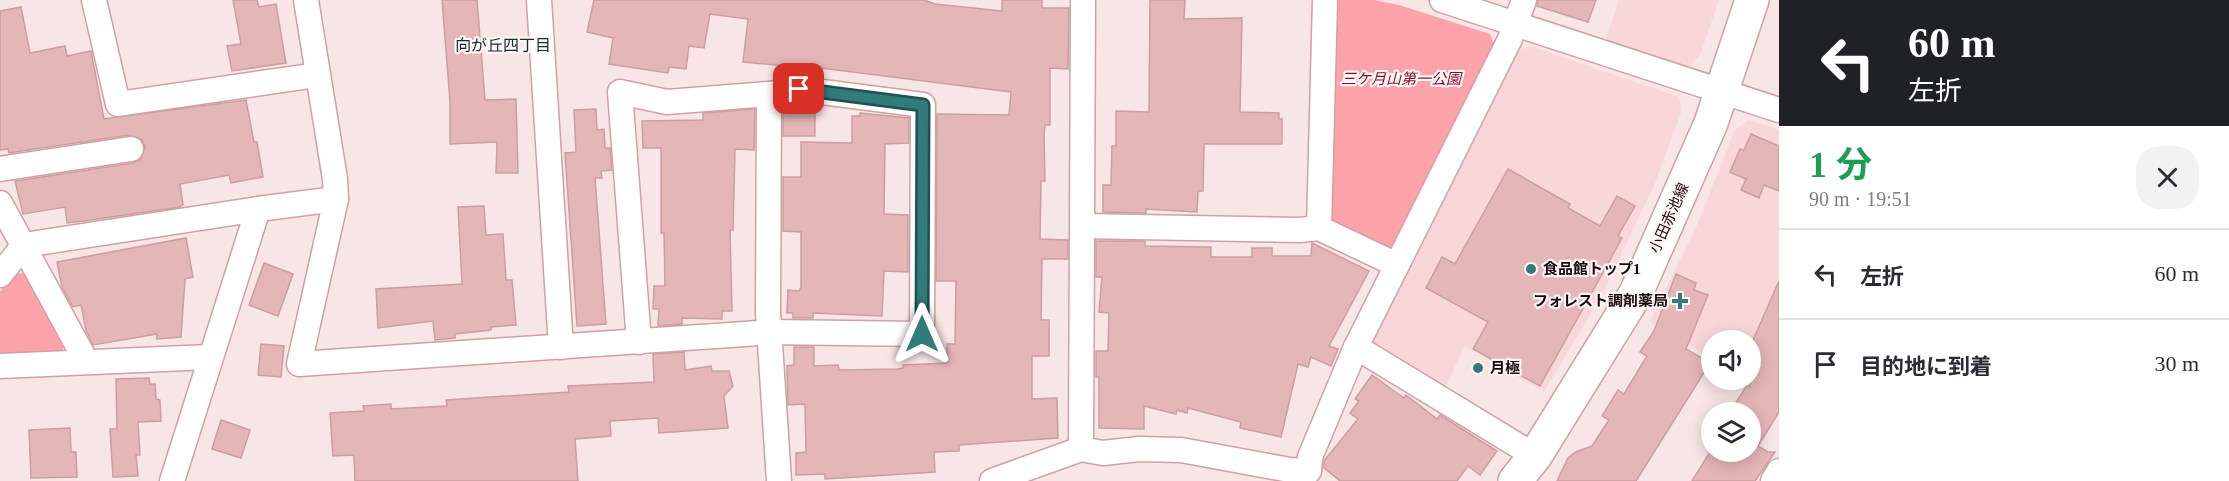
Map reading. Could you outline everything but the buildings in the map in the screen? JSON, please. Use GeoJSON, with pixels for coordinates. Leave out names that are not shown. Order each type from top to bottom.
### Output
{"type":"FeatureCollection","features":[{"type":"Feature","properties":{"kind":"street"},"geometry":{"type":"LineString","coordinates":[[94,0],[118,104],[317,75]]}},
{"type":"Feature","properties":{"kind":"street"},"geometry":{"type":"LineString","coordinates":[[306,0],[335,179],[336,199],[299,364],[561,348],[639,342],[769,332],[922,334],[923,105],[799,89],[769,94],[668,102],[620,92],[639,342]]}},
{"type":"Feature","properties":{"kind":"street"},"geometry":{"type":"LineString","coordinates":[[539,0],[561,348]]}},
{"type":"Feature","properties":{"kind":"street"},"geometry":{"type":"LineString","coordinates":[[1081,449],[1083,0]]}},
{"type":"Feature","properties":{"kind":"street"},"geometry":{"type":"LineString","coordinates":[[1319,228],[1324,0]]}},
{"type":"Feature","properties":{"kind":"street"},"geometry":{"type":"LineString","coordinates":[[1442,0],[1779,110]]}},
{"type":"Feature","properties":{"kind":"street"},"geometry":{"type":"LineString","coordinates":[[992,481],[1081,449],[1103,453],[1138,449],[1181,450],[1314,476],[1310,457],[1356,347],[1516,24],[1524,0]]}},
{"type":"Feature","properties":{"kind":"street","name":"小田赤池線"},"geometry":{"type":"LineString","coordinates":[[1515,481],[1535,456],[1636,293],[1711,123],[1752,0]]}},
{"type":"Feature","properties":{"kind":"street"},"geometry":{"type":"LineString","coordinates":[[769,94],[769,332],[778,481]]}},
{"type":"Feature","properties":{"kind":"street"},"geometry":{"type":"LineString","coordinates":[[0,169],[131,149]]}},
{"type":"Feature","properties":{"kind":"street"},"geometry":{"type":"LineString","coordinates":[[0,275],[24,245],[336,199]]}},
{"type":"Feature","properties":{"kind":"street"},"geometry":{"type":"LineString","coordinates":[[0,203],[86,361]]}},
{"type":"Feature","properties":{"kind":"street"},"geometry":{"type":"LineString","coordinates":[[172,481],[209,357],[258,209]]}},
{"type":"Feature","properties":{"kind":"street"},"geometry":{"type":"LineString","coordinates":[[1083,226],[1300,230],[1319,228],[1397,265]]}},
{"type":"Feature","properties":{"kind":"street"},"geometry":{"type":"LineString","coordinates":[[1356,347],[1535,456]]}},
{"type":"Feature","properties":{"kind":"street"},"geometry":{"type":"LineString","coordinates":[[0,366],[209,357]]}},
{"type":"Feature","properties":{"kind":"street"},"geometry":{"type":"LineString","coordinates":[[1773,481],[1779,471]]}},
{"type":"Feature","properties":{"kind":"shaded area"},"geometry":{"type":"Polygon","coordinates":[[[1619,0],[1719,0],[1700,55],[1688,68],[1605,43],[1619,0]]]}},
{"type":"Feature","properties":{"kind":"shaded area"},"geometry":{"type":"Polygon","coordinates":[[[1530,46],[1679,97],[1682,110],[1655,183],[1606,287],[1544,392],[1465,346],[1444,389],[1376,348],[1373,338],[1511,54],[1530,46]]]}},
{"type":"Feature","properties":{"kind":"shaded area"},"geometry":{"type":"Polygon","coordinates":[[[1749,120],[1779,130],[1779,399],[1761,388],[1761,330],[1701,330],[1701,352],[1650,321],[1696,228],[1735,130],[1749,120]]]}},
{"type":"Feature","properties":{"kind":"green space","name":"三ケ月山第一公園"},"geometry":{"type":"Polygon","coordinates":[[[1335,0],[1374,0],[1399,5],[1490,34],[1494,44],[1399,245],[1386,248],[1333,225],[1329,217],[1335,0]]]}},
{"type":"Feature","properties":{"kind":"green space"},"geometry":{"type":"Polygon","coordinates":[[[14,273],[34,274],[68,340],[58,357],[0,360],[0,292],[14,273]]]}},
{"type":"Feature","properties":{"kind":"place","name":"食品館トップ1"},"geometry":{"type":"Point","coordinates":[1531,269]}},
{"type":"Feature","properties":{"kind":"place","name":"フォレスト調剤薬局"},"geometry":{"type":"Point","coordinates":[1680,301]}},
{"type":"Feature","properties":{"kind":"place","name":"月極"},"geometry":{"type":"Point","coordinates":[1478,368]}},
{"type":"Feature","properties":{"kind":"district","name":"向が丘四丁目"},"geometry":{"type":"Point","coordinates":[503,45]}},
{"type":"Feature","properties":{"kind":"route"},"geometry":{"type":"LineString","coordinates":[[799,89],[923,105],[922,334]]}}]}
